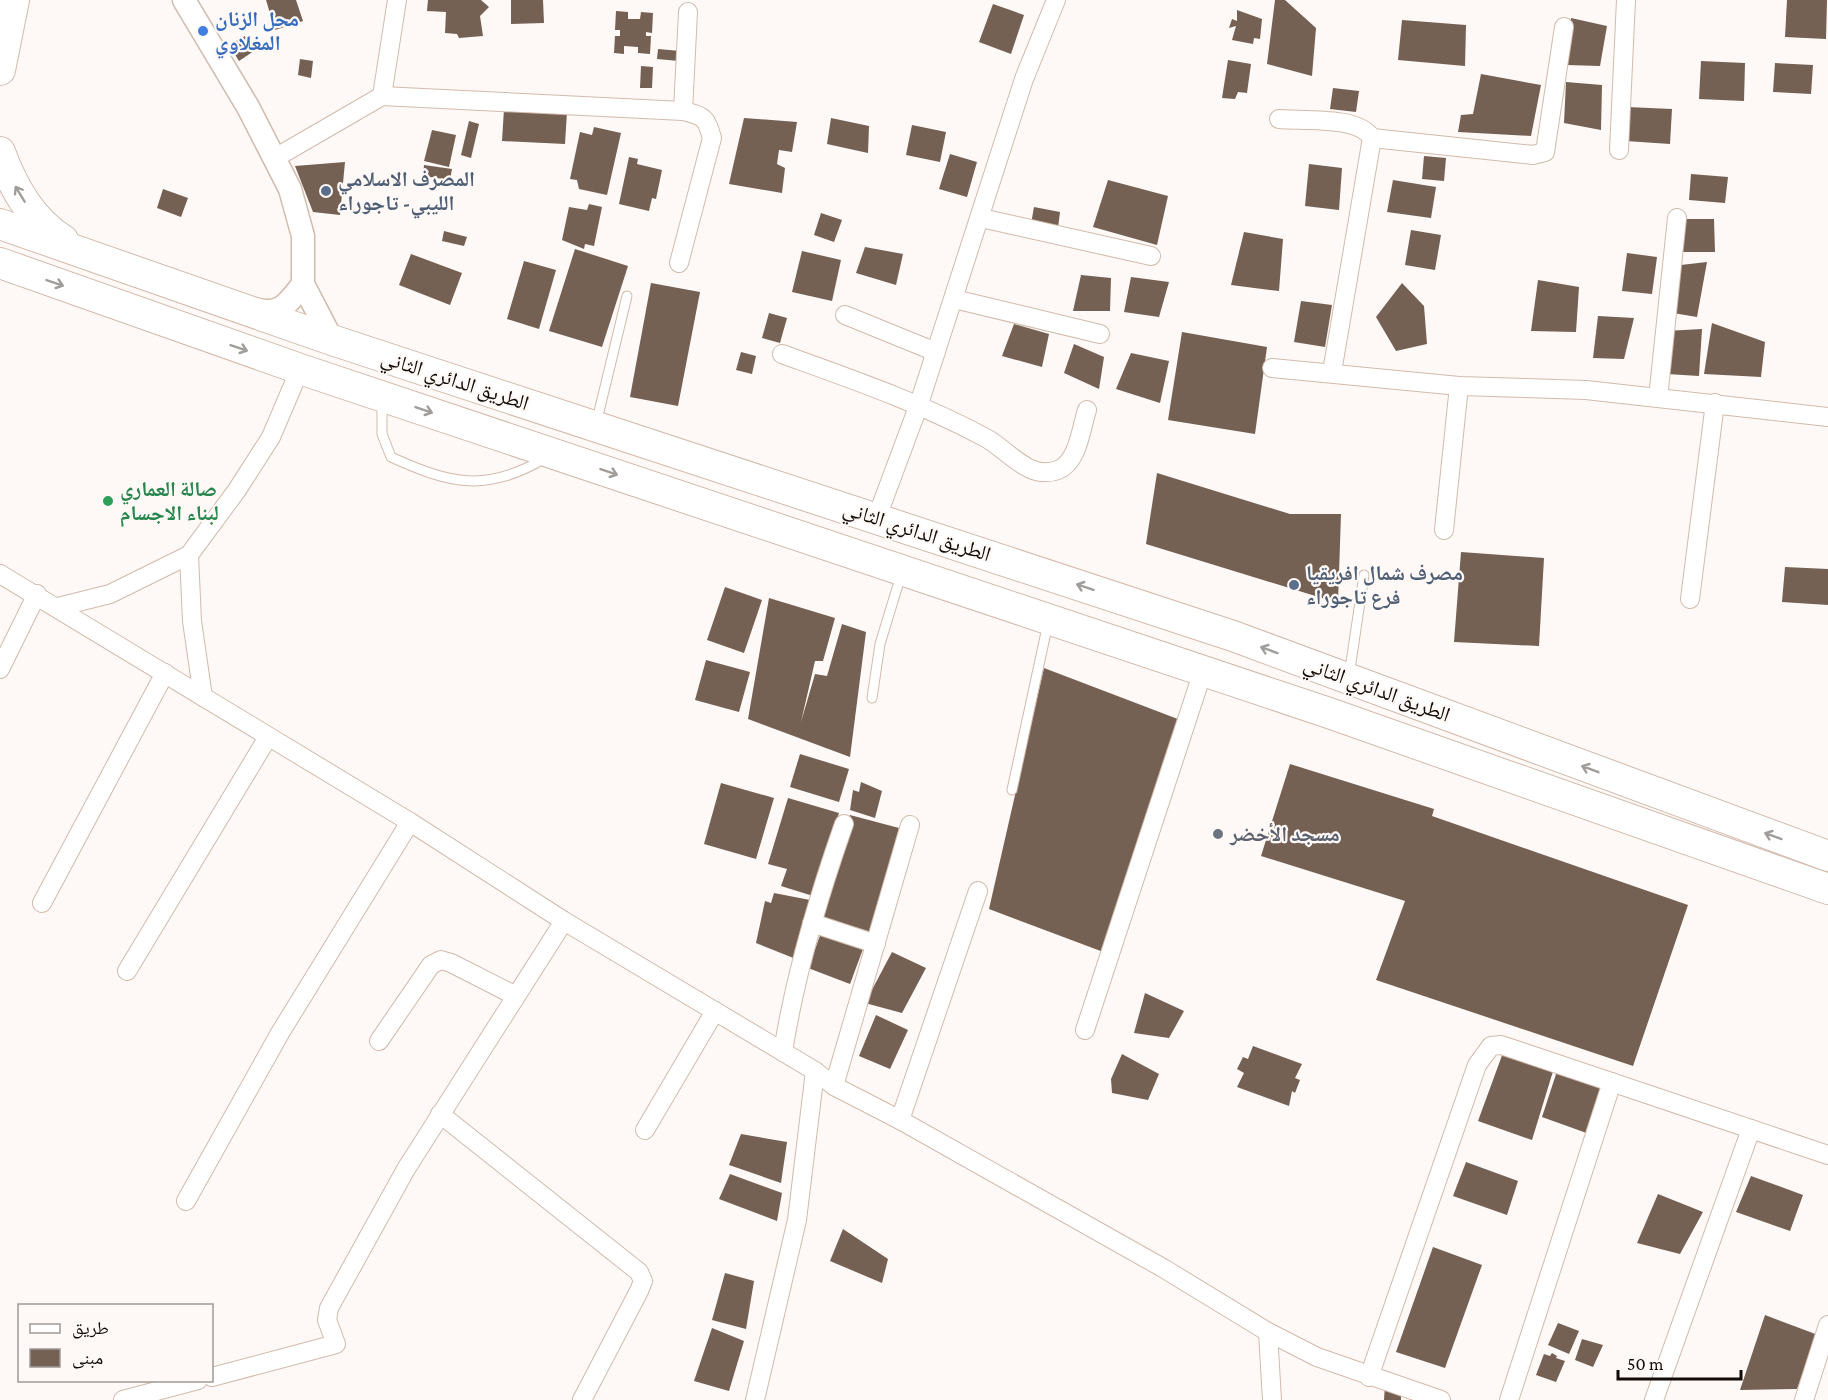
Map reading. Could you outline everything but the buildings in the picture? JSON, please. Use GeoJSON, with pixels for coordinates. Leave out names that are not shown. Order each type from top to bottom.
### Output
{"type":"FeatureCollection","features":[{"type":"Feature","properties":{"kind":"highway"},"geometry":{"type":"LineString","coordinates":[[0,70],[14,0]]}},
{"type":"Feature","properties":{"kind":"highway"},"geometry":{"type":"LineString","coordinates":[[0,152],[8,173],[31,212],[46,229],[75,250]]}},
{"type":"Feature","properties":{"kind":"highway","name":"الطريق الدائري الثاني"},"geometry":{"type":"LineString","coordinates":[[0,224],[332,340],[877,517],[1233,636],[1828,856]]}},
{"type":"Feature","properties":{"kind":"highway","name":"الطريق الدائري الثاني"},"geometry":{"type":"LineString","coordinates":[[0,263],[300,369],[1329,713],[1828,889]]}},
{"type":"Feature","properties":{"kind":"highway"},"geometry":{"type":"LineString","coordinates":[[1329,713],[1347,703],[1351,691],[1349,678]]}},
{"type":"Feature","properties":{"kind":"highway"},"geometry":{"type":"LineString","coordinates":[[1422,747],[1424,725],[1437,711]]}},
{"type":"Feature","properties":{"kind":"street"},"geometry":{"type":"LineString","coordinates":[[184,0],[248,107],[275,158],[297,209],[303,236],[303,284],[332,340]]}},
{"type":"Feature","properties":{"kind":"street"},"geometry":{"type":"LineString","coordinates":[[382,96],[397,0]]}},
{"type":"Feature","properties":{"kind":"street"},"geometry":{"type":"LineString","coordinates":[[877,517],[918,407],[1024,80],[1056,0]]}},
{"type":"Feature","properties":{"kind":"street"},"geometry":{"type":"LineString","coordinates":[[1619,150],[1626,0]]}},
{"type":"Feature","properties":{"kind":"street"},"geometry":{"type":"LineString","coordinates":[[683,111],[688,12]]}},
{"type":"Feature","properties":{"kind":"street"},"geometry":{"type":"LineString","coordinates":[[1372,138],[1533,155],[1545,152],[1548,148],[1564,27]]}},
{"type":"Feature","properties":{"kind":"street"},"geometry":{"type":"LineString","coordinates":[[275,158],[382,96],[683,111],[698,115],[707,121],[712,138],[679,263]]}},
{"type":"Feature","properties":{"kind":"street"},"geometry":{"type":"LineString","coordinates":[[1280,119],[1354,124],[1367,130],[1372,138],[1332,372]]}},
{"type":"Feature","properties":{"kind":"street"},"geometry":{"type":"LineString","coordinates":[[981,218],[1151,256]]}},
{"type":"Feature","properties":{"kind":"street"},"geometry":{"type":"LineString","coordinates":[[1658,399],[1677,218]]}},
{"type":"Feature","properties":{"kind":"street"},"geometry":{"type":"LineString","coordinates":[[228,303],[269,313],[289,301],[303,284]]}},
{"type":"Feature","properties":{"kind":"street"},"geometry":{"type":"LineString","coordinates":[[954,299],[1100,334]]}},
{"type":"Feature","properties":{"kind":"street"},"geometry":{"type":"LineString","coordinates":[[845,315],[936,352]]}},
{"type":"Feature","properties":{"kind":"street"},"geometry":{"type":"LineString","coordinates":[[783,354],[918,407],[972,431],[990,440],[1018,463],[1042,471],[1056,471],[1072,458],[1087,410]]}},
{"type":"Feature","properties":{"kind":"street"},"geometry":{"type":"LineString","coordinates":[[1272,368],[1459,386],[1586,390],[1828,417]]}},
{"type":"Feature","properties":{"kind":"street"},"geometry":{"type":"LineString","coordinates":[[58,607],[110,594],[189,555],[237,490],[271,437],[300,369]]}},
{"type":"Feature","properties":{"kind":"street"},"geometry":{"type":"LineString","coordinates":[[1444,530],[1459,386]]}},
{"type":"Feature","properties":{"kind":"street"},"geometry":{"type":"LineString","coordinates":[[1690,599],[1715,403]]}},
{"type":"Feature","properties":{"kind":"street"},"geometry":{"type":"LineString","coordinates":[[189,555],[192,621],[203,697]]}},
{"type":"Feature","properties":{"kind":"street"},"geometry":{"type":"LineString","coordinates":[[0,574],[37,594],[410,822],[564,921],[815,1071],[834,1086],[900,1120],[1163,1268],[1268,1332],[1317,1357],[1369,1377],[1441,1400]]}},
{"type":"Feature","properties":{"kind":"street"},"geometry":{"type":"LineString","coordinates":[[0,669],[37,594]]}},
{"type":"Feature","properties":{"kind":"street"},"geometry":{"type":"LineString","coordinates":[[1085,1030],[1203,671]]}},
{"type":"Feature","properties":{"kind":"street"},"geometry":{"type":"LineString","coordinates":[[42,903],[165,673]]}},
{"type":"Feature","properties":{"kind":"street"},"geometry":{"type":"LineString","coordinates":[[127,971],[268,737]]}},
{"type":"Feature","properties":{"kind":"street"},"geometry":{"type":"LineString","coordinates":[[186,1201],[280,1033],[410,822]]}},
{"type":"Feature","properties":{"kind":"street"},"geometry":{"type":"LineString","coordinates":[[783,1052],[790,1004],[812,923],[844,824]]}},
{"type":"Feature","properties":{"kind":"street"},"geometry":{"type":"LineString","coordinates":[[834,1086],[910,825]]}},
{"type":"Feature","properties":{"kind":"street"},"geometry":{"type":"LineString","coordinates":[[900,1120],[978,891]]}},
{"type":"Feature","properties":{"kind":"street"},"geometry":{"type":"LineString","coordinates":[[213,1377],[336,1344],[327,1320],[328,1308],[440,1114],[564,921]]}},
{"type":"Feature","properties":{"kind":"street"},"geometry":{"type":"LineString","coordinates":[[812,923],[876,944]]}},
{"type":"Feature","properties":{"kind":"street"},"geometry":{"type":"LineString","coordinates":[[379,1041],[431,964],[441,960],[516,996]]}},
{"type":"Feature","properties":{"kind":"street"},"geometry":{"type":"LineString","coordinates":[[645,1130],[715,1011]]}},
{"type":"Feature","properties":{"kind":"street"},"geometry":{"type":"LineString","coordinates":[[1369,1377],[1477,1065],[1491,1046],[1501,1045],[1828,1155]]}},
{"type":"Feature","properties":{"kind":"street"},"geometry":{"type":"LineString","coordinates":[[756,1400],[797,1220],[815,1071]]}},
{"type":"Feature","properties":{"kind":"street"},"geometry":{"type":"LineString","coordinates":[[1509,1400],[1612,1082]]}},
{"type":"Feature","properties":{"kind":"street"},"geometry":{"type":"LineString","coordinates":[[440,1114],[639,1272],[643,1281],[639,1291],[582,1400]]}},
{"type":"Feature","properties":{"kind":"street"},"geometry":{"type":"LineString","coordinates":[[1654,1400],[1751,1129]]}},
{"type":"Feature","properties":{"kind":"street"},"geometry":{"type":"LineString","coordinates":[[1804,1400],[1828,1325]]}},
{"type":"Feature","properties":{"kind":"street"},"geometry":{"type":"LineString","coordinates":[[1268,1332],[1272,1400]]}},
{"type":"Feature","properties":{"kind":"street"},"geometry":{"type":"LineString","coordinates":[[123,1400],[190,1382]]}},
{"type":"Feature","properties":{"kind":"lane"},"geometry":{"type":"LineString","coordinates":[[595,426],[627,296]]}},
{"type":"Feature","properties":{"kind":"lane"},"geometry":{"type":"LineString","coordinates":[[382,396],[382,434],[391,457],[418,470],[472,483],[523,471],[552,453]]}},
{"type":"Feature","properties":{"kind":"lane"},"geometry":{"type":"LineString","coordinates":[[872,698],[880,644],[903,571]]}},
{"type":"Feature","properties":{"kind":"lane"},"geometry":{"type":"LineString","coordinates":[[1349,678],[1364,575]]}},
{"type":"Feature","properties":{"kind":"lane"},"geometry":{"type":"LineString","coordinates":[[1012,790],[1049,620]]}},
{"type":"Feature","properties":{"kind":"place","name":"محل الزنان المغلاوي"},"geometry":{"type":"Point","coordinates":[203,31]}},
{"type":"Feature","properties":{"kind":"place","name":"المصرف الاسلامي الليبي- تاجوراء"},"geometry":{"type":"Point","coordinates":[326,191]}},
{"type":"Feature","properties":{"kind":"place","name":"صالة العماري لبناء الاجسام"},"geometry":{"type":"Point","coordinates":[108,501]}},
{"type":"Feature","properties":{"kind":"place","name":"مصرف شمال افريقيا فرع تاجوراء"},"geometry":{"type":"Point","coordinates":[1294,585]}},
{"type":"Feature","properties":{"kind":"place","name":"مسجد الأخضر"},"geometry":{"type":"Point","coordinates":[1218,834]}}]}
